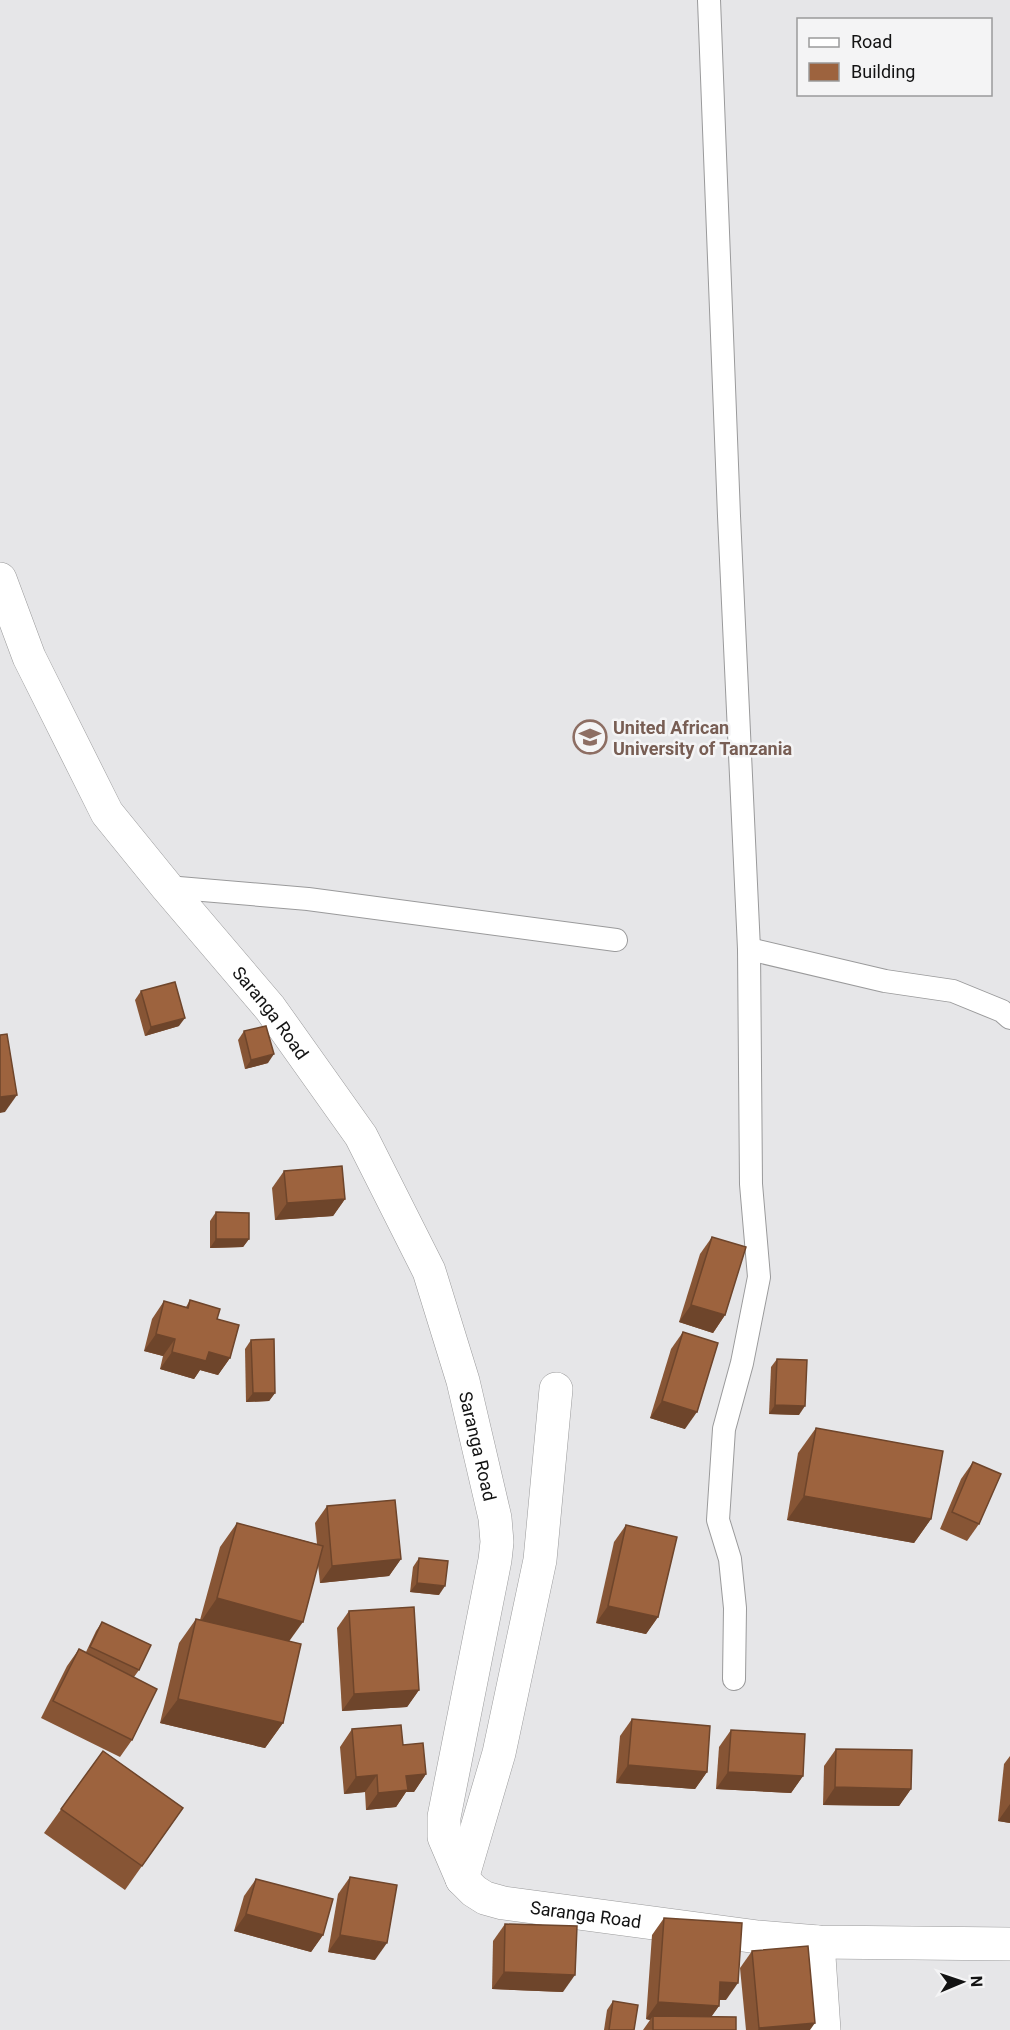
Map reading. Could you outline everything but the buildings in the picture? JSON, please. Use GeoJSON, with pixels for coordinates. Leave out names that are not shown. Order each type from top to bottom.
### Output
{"type":"FeatureCollection","features":[{"type":"Feature","properties":{"kind":"street","name":"Saranga Road"},"geometry":{"type":"LineString","coordinates":[[0,579],[29,657],[107,813],[270,1008],[361,1136],[429,1271],[459,1370],[495,1518],[497,1542],[444,1817],[444,1837],[462,1879],[485,1898],[503,1903],[758,1937],[818,1942],[1010,1944]]}},
{"type":"Feature","properties":{"kind":"street"},"geometry":{"type":"LineString","coordinates":[[462,1879],[499,1753],[540,1560],[556,1389]]}},
{"type":"Feature","properties":{"kind":"street"},"geometry":{"type":"LineString","coordinates":[[818,1942],[824,2030]]}},
{"type":"Feature","properties":{"kind":"lane"},"geometry":{"type":"LineString","coordinates":[[709,0],[748,949],[751,1184],[759,1277],[742,1363],[724,1429],[718,1520],[730,1559],[735,1608],[734,1679]]}},
{"type":"Feature","properties":{"kind":"lane"},"geometry":{"type":"LineString","coordinates":[[167,887],[308,899],[616,940]]}},
{"type":"Feature","properties":{"kind":"lane"},"geometry":{"type":"LineString","coordinates":[[748,949],[885,981],[953,990],[1002,1011],[1010,1018]]}},
{"type":"Feature","properties":{"kind":"place","name":"United African University of Tanzania"},"geometry":{"type":"Point","coordinates":[590,737]}}]}
